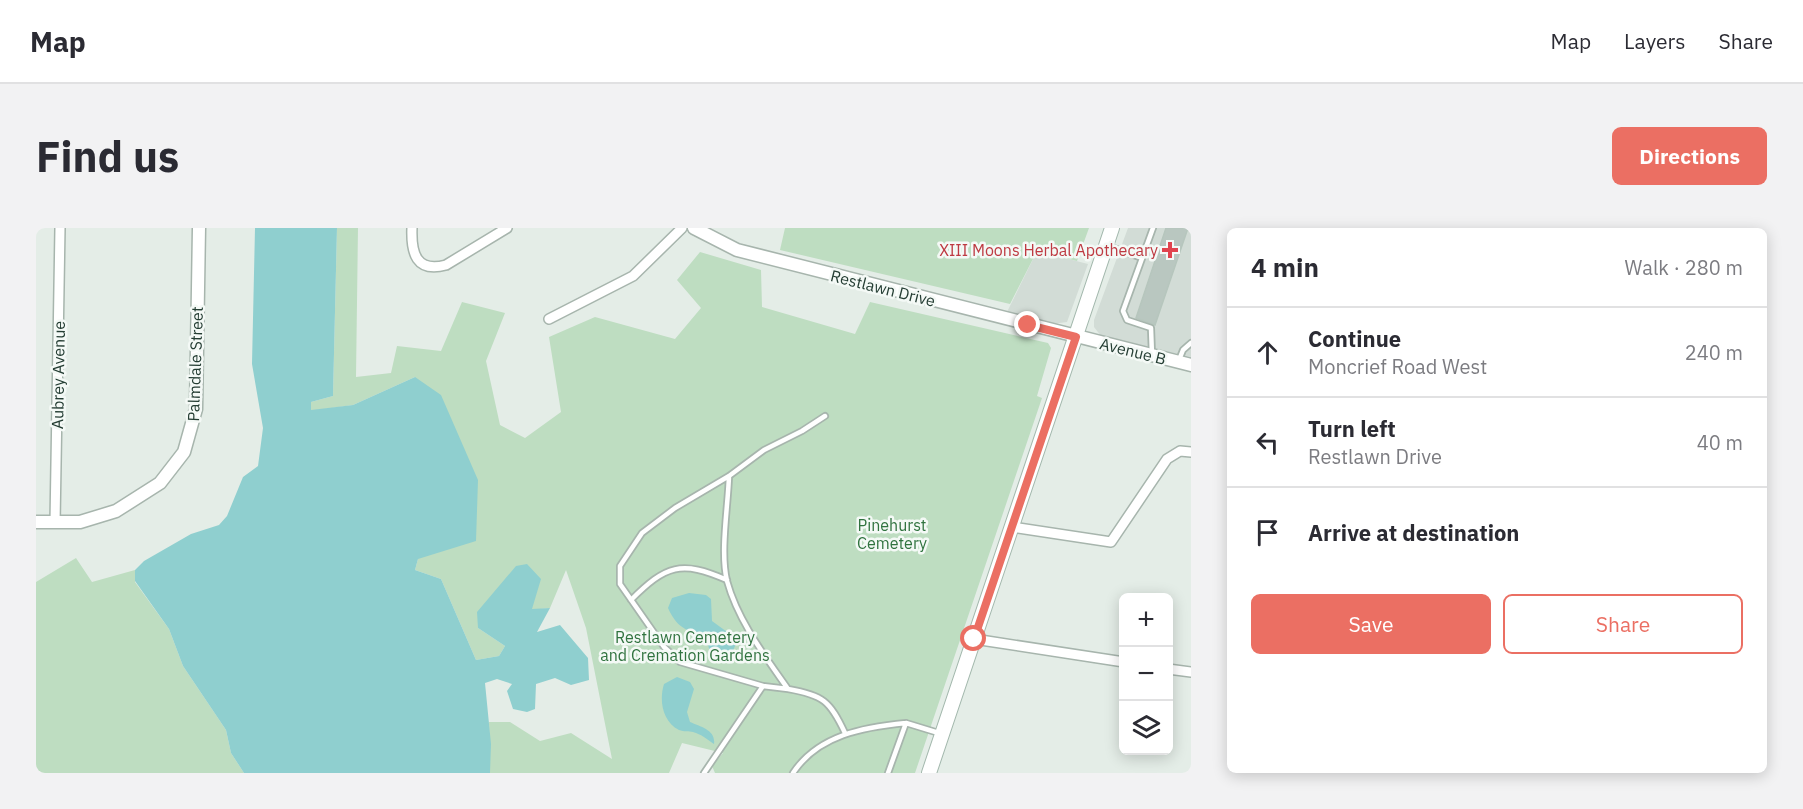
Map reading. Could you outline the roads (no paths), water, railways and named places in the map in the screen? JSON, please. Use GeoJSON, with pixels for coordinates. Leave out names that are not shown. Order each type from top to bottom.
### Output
{"type":"FeatureCollection","features":[{"type":"Feature","properties":{"kind":"main road"},"geometry":{"type":"LineString","coordinates":[[928,773],[1112,228]]}},
{"type":"Feature","properties":{"kind":"street","name":"Aubrey Avenue"},"geometry":{"type":"LineString","coordinates":[[55,523],[60,228]]}},
{"type":"Feature","properties":{"kind":"street","name":"Palmdale Street"},"geometry":{"type":"LineString","coordinates":[[36,522],[90,521],[116,511],[160,483],[184,452],[196,409],[199,228]]}},
{"type":"Feature","properties":{"kind":"street"},"geometry":{"type":"LineString","coordinates":[[411,228],[411,244],[421,264],[436,267],[446,265],[507,228]]}},
{"type":"Feature","properties":{"kind":"street"},"geometry":{"type":"LineString","coordinates":[[549,319],[633,276],[682,228]]}},
{"type":"Feature","properties":{"kind":"street","name":"Restlawn Drive"},"geometry":{"type":"LineString","coordinates":[[694,228],[737,250],[1076,337]]}},
{"type":"Feature","properties":{"kind":"street","name":"Avenue B"},"geometry":{"type":"LineString","coordinates":[[1076,337],[1191,365]]}},
{"type":"Feature","properties":{"kind":"street"},"geometry":{"type":"LineString","coordinates":[[1012,527],[1111,542],[1167,459],[1180,451],[1191,452]]}},
{"type":"Feature","properties":{"kind":"street"},"geometry":{"type":"LineString","coordinates":[[974,639],[1119,661]]}},
{"type":"Feature","properties":{"kind":"street"},"geometry":{"type":"LineString","coordinates":[[1173,670],[1191,672]]}},
{"type":"Feature","properties":{"kind":"lane"},"geometry":{"type":"LineString","coordinates":[[1152,356],[1151,328],[1127,320],[1123,311],[1153,228]]}},
{"type":"Feature","properties":{"kind":"lane"},"geometry":{"type":"LineString","coordinates":[[1106,245],[1142,258]]}},
{"type":"Feature","properties":{"kind":"lane"},"geometry":{"type":"LineString","coordinates":[[1178,362],[1183,350],[1191,343]]}},
{"type":"Feature","properties":{"kind":"lane"},"geometry":{"type":"LineString","coordinates":[[825,416],[802,431],[764,450],[729,476],[675,508],[642,533],[620,566],[619,575],[620,584],[663,647],[680,662],[763,686],[806,692],[826,701],[834,708],[845,734]]}},
{"type":"Feature","properties":{"kind":"lane"},"geometry":{"type":"LineString","coordinates":[[729,476],[725,551],[727,580],[742,617],[788,689]]}},
{"type":"Feature","properties":{"kind":"lane"},"geometry":{"type":"LineString","coordinates":[[631,600],[649,583],[668,572],[684,567],[700,568],[727,580]]}},
{"type":"Feature","properties":{"kind":"lane"},"geometry":{"type":"LineString","coordinates":[[704,773],[763,686]]}},
{"type":"Feature","properties":{"kind":"lane"},"geometry":{"type":"LineString","coordinates":[[888,773],[906,723]]}},
{"type":"Feature","properties":{"kind":"lane"},"geometry":{"type":"LineString","coordinates":[[794,773],[816,749],[845,734],[906,723],[942,734]]}},
{"type":"Feature","properties":{"kind":"water"},"geometry":{"type":"Polygon","coordinates":[[[255,228],[337,228],[333,396],[311,402],[311,410],[353,405],[415,377],[441,395],[478,480],[476,541],[418,559],[415,570],[441,579],[476,660],[499,656],[505,646],[478,628],[477,612],[516,566],[527,564],[541,579],[532,609],[550,608],[537,632],[560,625],[588,658],[589,680],[571,685],[555,678],[536,684],[535,709],[527,712],[513,709],[507,691],[512,684],[497,679],[485,683],[491,744],[490,773],[244,773],[231,753],[226,730],[183,666],[169,629],[135,581],[135,570],[144,561],[191,534],[219,525],[227,516],[243,477],[258,466],[263,428],[252,364],[255,228]]]}},
{"type":"Feature","properties":{"kind":"water"},"geometry":{"type":"Polygon","coordinates":[[[689,593],[706,595],[711,599],[712,621],[734,637],[736,644],[730,657],[715,658],[710,653],[707,640],[680,626],[672,616],[668,608],[672,598],[689,593]]]}},
{"type":"Feature","properties":{"kind":"water"},"geometry":{"type":"Polygon","coordinates":[[[677,677],[690,682],[694,689],[687,712],[690,722],[710,732],[713,735],[714,744],[696,733],[679,730],[665,716],[662,703],[664,684],[677,677]]]}},
{"type":"Feature","properties":{"kind":"place","name":"XIII Moons Herbal Apothecary"},"geometry":{"type":"Point","coordinates":[1170,250]}},
{"type":"Feature","properties":{"kind":"park label","name":"Pinehurst Cemetery"},"geometry":{"type":"Point","coordinates":[892,534]}},
{"type":"Feature","properties":{"kind":"park label","name":"Restlawn Cemetery and Cremation Gardens"},"geometry":{"type":"Point","coordinates":[685,646]}}]}
